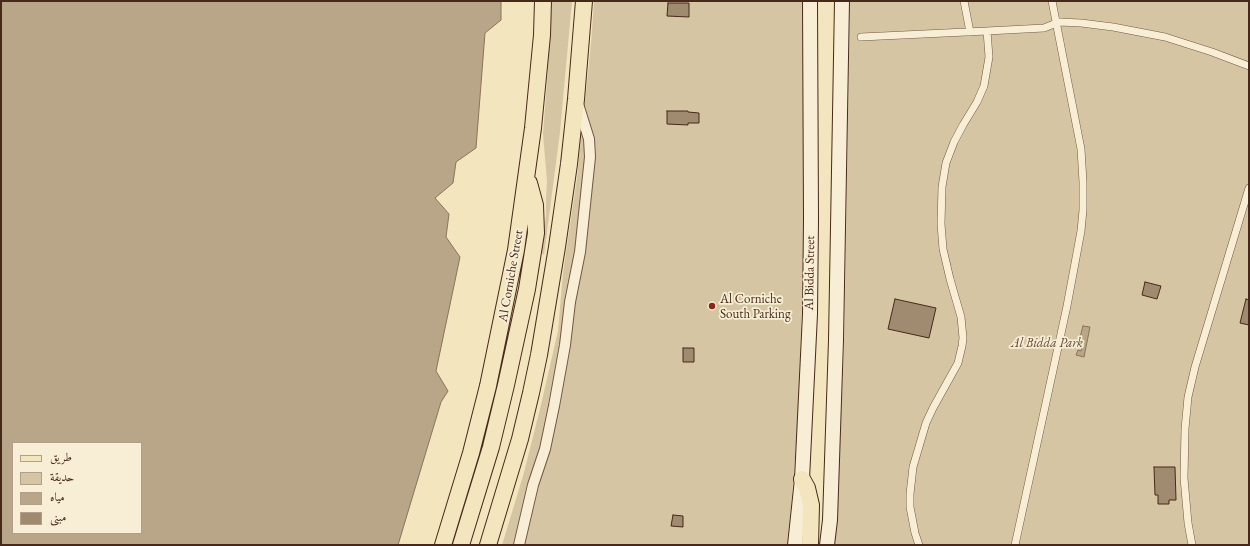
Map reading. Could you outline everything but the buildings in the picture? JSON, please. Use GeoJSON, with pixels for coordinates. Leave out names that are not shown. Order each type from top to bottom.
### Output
{"type":"FeatureCollection","features":[{"type":"Feature","properties":{"kind":"main road","name":"Al Corniche Street"},"geometry":{"type":"LineString","coordinates":[[443,545],[471,453],[488,386],[515,256],[527,178],[538,78],[542,1]]}},
{"type":"Feature","properties":{"kind":"main road"},"geometry":{"type":"LineString","coordinates":[[488,545],[520,439],[532,393],[557,247],[569,164],[584,1]]}},
{"type":"Feature","properties":{"kind":"main road","name":"Al Bidda Street"},"geometry":{"type":"LineString","coordinates":[[795,545],[802,479],[810,314],[810,1]]}},
{"type":"Feature","properties":{"kind":"main road"},"geometry":{"type":"LineString","coordinates":[[828,545],[836,340],[842,1]]}},
{"type":"Feature","properties":{"kind":"main road"},"geometry":{"type":"LineString","coordinates":[[461,545],[491,447],[527,289],[536,233],[536,218],[533,195],[527,178]]}},
{"type":"Feature","properties":{"kind":"main road"},"geometry":{"type":"LineString","coordinates":[[802,479],[807,488],[811,505],[810,545]]}},
{"type":"Feature","properties":{"kind":"street"},"geometry":{"type":"LineString","coordinates":[[964,1],[970,32]]}},
{"type":"Feature","properties":{"kind":"street"},"geometry":{"type":"LineString","coordinates":[[1015,545],[1067,306],[1082,224],[1083,182],[1081,150],[1052,1]]}},
{"type":"Feature","properties":{"kind":"street"},"geometry":{"type":"LineString","coordinates":[[861,37],[1044,28],[1056,23],[1065,22],[1142,32],[1189,44],[1249,66]]}},
{"type":"Feature","properties":{"kind":"street"},"geometry":{"type":"LineString","coordinates":[[919,545],[910,507],[913,467],[921,438],[929,418],[958,363],[963,338],[961,318],[943,249],[941,224],[942,187],[946,163],[954,142],[977,102],[986,80],[989,57],[987,32]]}},
{"type":"Feature","properties":{"kind":"street"},"geometry":{"type":"LineString","coordinates":[[519,545],[554,406],[565,345],[570,302],[580,252],[590,156],[589,139],[576,99]]}},
{"type":"Feature","properties":{"kind":"street"},"geometry":{"type":"LineString","coordinates":[[1192,545],[1186,506],[1184,464],[1188,397],[1195,366],[1249,188]]}},
{"type":"Feature","properties":{"kind":"green space"},"geometry":{"type":"Polygon","coordinates":[[[552,1],[572,1],[560,132],[544,255],[540,251],[546,216],[547,181],[543,134],[552,1]]]}},
{"type":"Feature","properties":{"kind":"green space"},"geometry":{"type":"Polygon","coordinates":[[[594,1],[802,1],[804,224],[802,306],[797,430],[787,545],[502,545],[523,476],[558,331],[563,273],[577,178],[594,1]]]}},
{"type":"Feature","properties":{"kind":"green space","name":"Al Bidda Park"},"geometry":{"type":"Polygon","coordinates":[[[850,1],[1249,1],[1249,545],[835,545],[844,350],[850,1]]]}},
{"type":"Feature","properties":{"kind":"water"},"geometry":{"type":"Polygon","coordinates":[[[1,1],[501,1],[501,20],[485,33],[476,148],[456,162],[453,183],[435,198],[449,214],[446,237],[460,257],[436,371],[448,391],[441,402],[398,545],[1,545],[1,1]]]}},
{"type":"Feature","properties":{"kind":"water"},"geometry":{"type":"Polygon","coordinates":[[[1083,326],[1090,327],[1084,357],[1076,355],[1078,350],[1081,351],[1083,342],[1079,341],[1083,326]]]}},
{"type":"Feature","properties":{"kind":"place","name":"Al Corniche South Parking"},"geometry":{"type":"Point","coordinates":[712,306]}}]}
